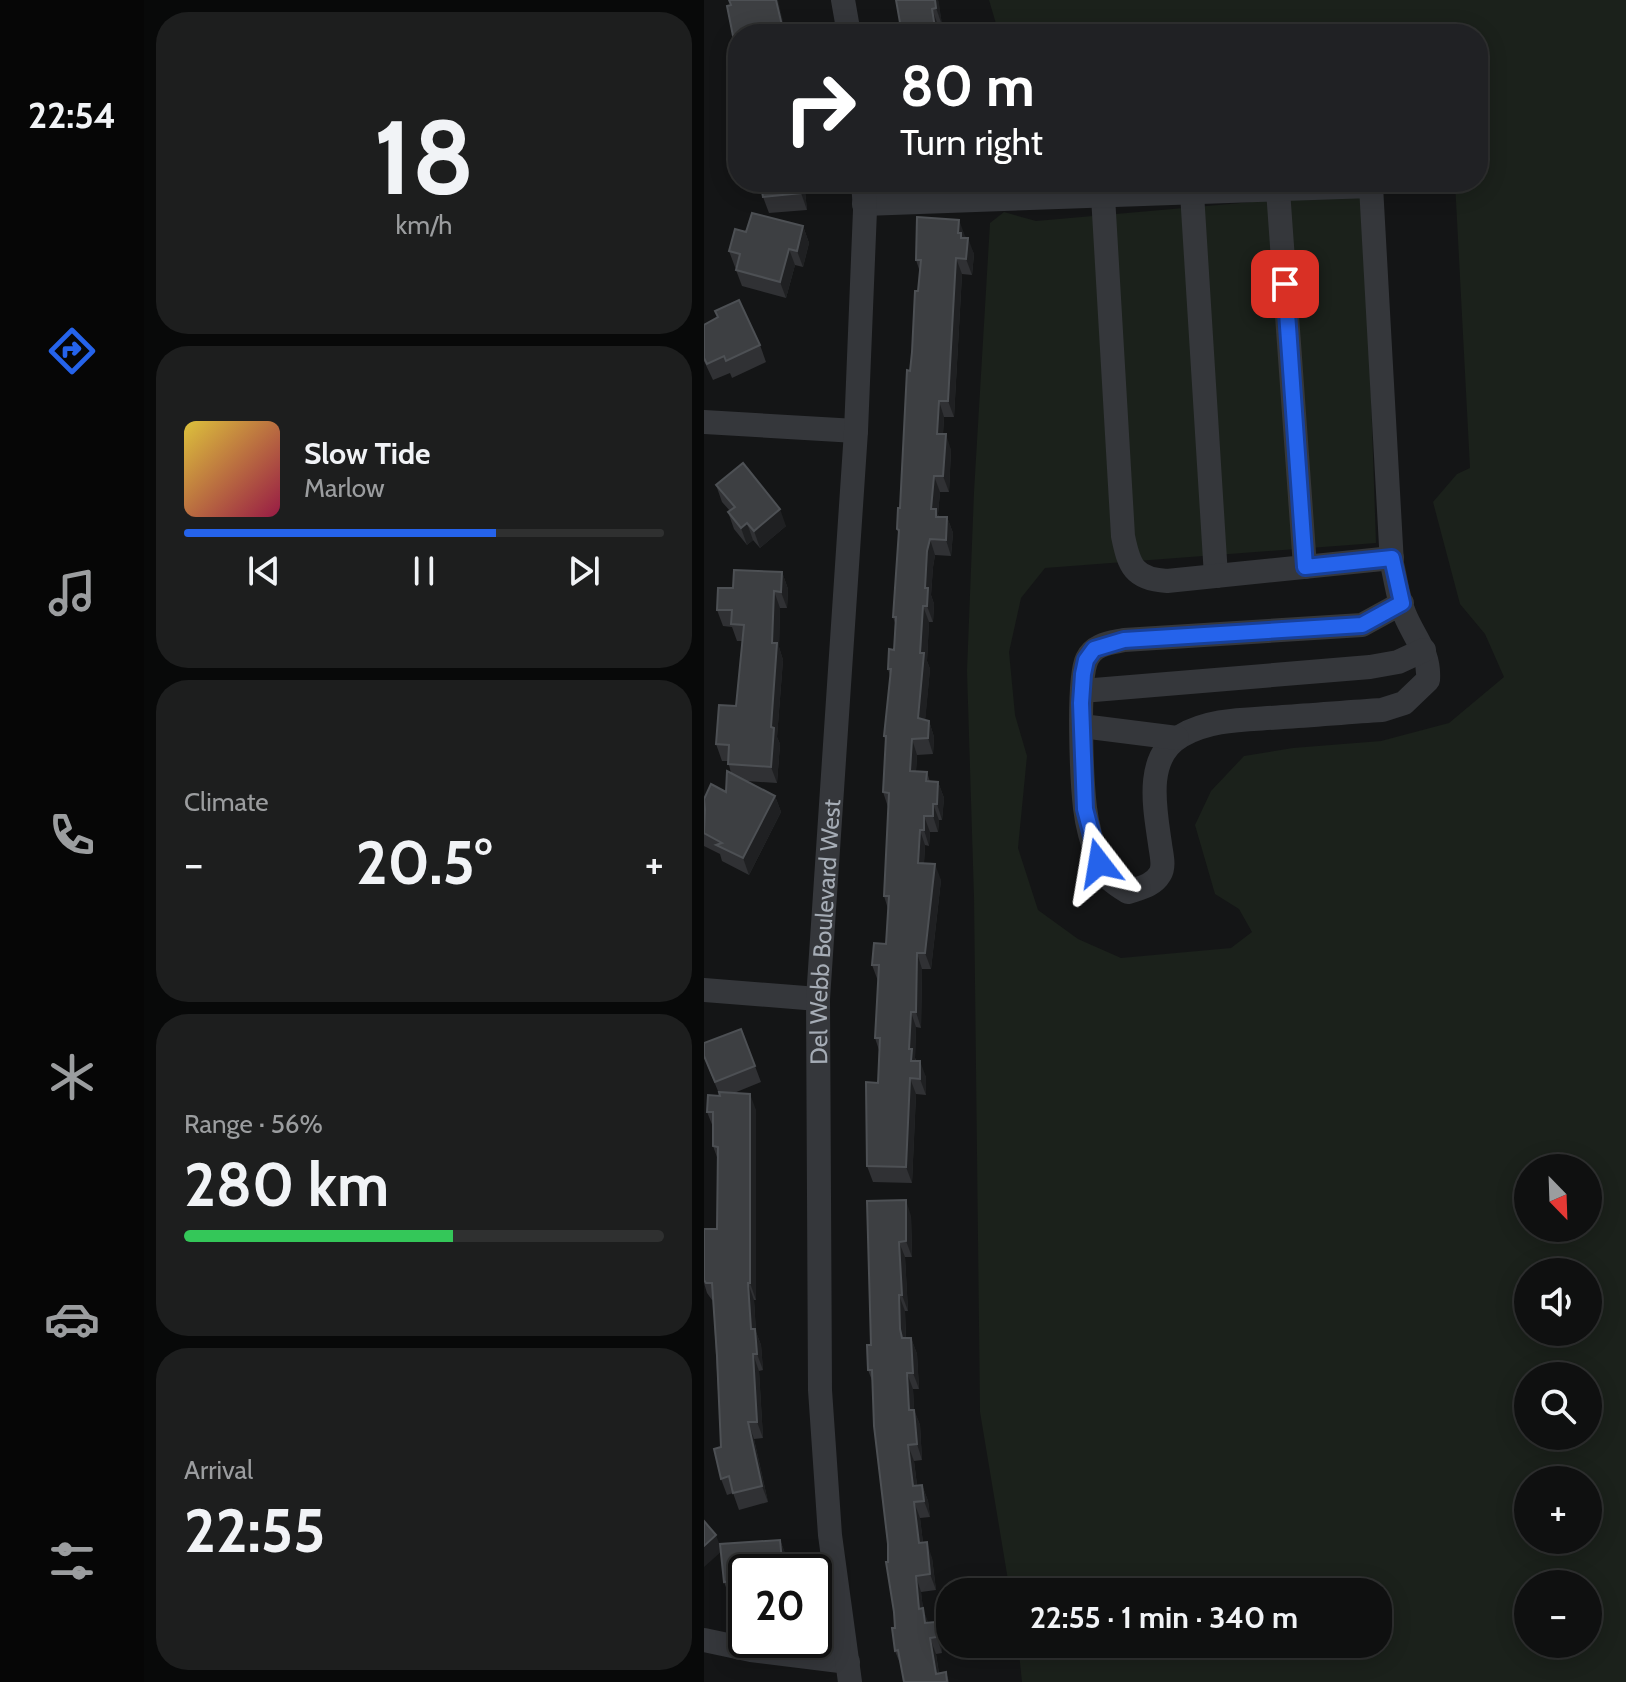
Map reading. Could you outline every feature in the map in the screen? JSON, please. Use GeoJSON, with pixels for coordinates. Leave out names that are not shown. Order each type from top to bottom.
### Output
{"type":"FeatureCollection","features":[{"type":"Feature","properties":{"kind":"street"},"geometry":{"type":"LineString","coordinates":[[843,0],[847,24]]}},
{"type":"Feature","properties":{"kind":"street"},"geometry":{"type":"LineString","coordinates":[[864,193],[1103,196],[1221,192]]}},
{"type":"Feature","properties":{"kind":"street"},"geometry":{"type":"LineString","coordinates":[[1278,192],[1305,567]]}},
{"type":"Feature","properties":{"kind":"street"},"geometry":{"type":"LineString","coordinates":[[1371,192],[1392,558],[1405,615],[1430,664],[1428,680],[1404,703],[1382,710],[1228,721],[1197,727],[1177,738],[1162,754],[1155,776],[1162,865],[1160,874],[1148,886],[1128,892],[1107,878],[1099,863],[1085,809],[1082,691],[1086,660],[1094,649],[1124,640],[1362,625],[1402,603]]}},
{"type":"Feature","properties":{"kind":"street","name":"Del Webb Boulevard West"},"geometry":{"type":"LineString","coordinates":[[849,1672],[830,1535],[820,1390],[818,999],[856,431],[864,193]]}},
{"type":"Feature","properties":{"kind":"street"},"geometry":{"type":"LineString","coordinates":[[1192,193],[1216,576]]}},
{"type":"Feature","properties":{"kind":"street"},"geometry":{"type":"LineString","coordinates":[[1103,196],[1123,536],[1127,555],[1136,572],[1156,580],[1392,558]]}},
{"type":"Feature","properties":{"kind":"street"},"geometry":{"type":"LineString","coordinates":[[704,422],[856,431]]}},
{"type":"Feature","properties":{"kind":"street"},"geometry":{"type":"LineString","coordinates":[[1082,691],[1370,667],[1398,662],[1424,650]]}},
{"type":"Feature","properties":{"kind":"street"},"geometry":{"type":"LineString","coordinates":[[1082,726],[1177,738]]}},
{"type":"Feature","properties":{"kind":"street"},"geometry":{"type":"LineString","coordinates":[[704,990],[818,999]]}},
{"type":"Feature","properties":{"kind":"street"},"geometry":{"type":"LineString","coordinates":[[704,1640],[849,1672]]}},
{"type":"Feature","properties":{"kind":"shaded area"},"geometry":{"type":"Polygon","coordinates":[[[989,0],[1626,0],[1626,1682],[1022,1682],[1019,1658],[1392,1658],[1392,1578],[1008,1578],[980,1412],[974,897],[967,671],[990,223],[1004,212],[1036,221],[1364,192],[1376,543],[1045,568],[1021,598],[1009,652],[1015,715],[1027,756],[1018,848],[1038,910],[1078,939],[1121,958],[1231,948],[1252,932],[1239,909],[1215,894],[1195,825],[1211,791],[1244,756],[1293,748],[1381,741],[1449,723],[1504,677],[1485,634],[1460,604],[1433,502],[1457,474],[1470,468],[1456,192],[1488,192],[1488,24],[996,24],[989,0]]]}},
{"type":"Feature","properties":{"kind":"building"},"geometry":{"type":"Polygon","coordinates":[[[729,0],[776,0],[782,24],[731,24],[727,6],[731,5],[729,0]]]}},
{"type":"Feature","properties":{"kind":"building"},"geometry":{"type":"Polygon","coordinates":[[[896,0],[935,0],[936,8],[932,9],[934,24],[900,24],[896,0]]]}},
{"type":"Feature","properties":{"kind":"building"},"geometry":{"type":"Polygon","coordinates":[[[762,192],[801,193],[763,197],[762,192]]]}},
{"type":"Feature","properties":{"kind":"building"},"geometry":{"type":"Polygon","coordinates":[[[752,213],[803,226],[797,251],[789,249],[780,282],[736,270],[740,254],[729,251],[735,229],[746,232],[752,213]]]}},
{"type":"Feature","properties":{"kind":"building"},"geometry":{"type":"Polygon","coordinates":[[[917,217],[959,220],[958,233],[961,233],[961,238],[968,238],[966,259],[956,258],[948,401],[939,401],[937,434],[946,434],[943,476],[934,476],[931,509],[936,509],[936,517],[947,517],[946,540],[930,539],[927,551],[925,588],[928,588],[927,606],[923,606],[920,653],[924,653],[918,718],[929,721],[928,738],[912,739],[910,771],[927,772],[926,781],[938,782],[933,816],[924,816],[924,830],[920,830],[918,863],[935,864],[925,953],[917,953],[916,1012],[911,1012],[909,1049],[912,1049],[911,1061],[920,1061],[920,1079],[910,1078],[906,1167],[867,1166],[866,1082],[878,1083],[880,1038],[875,1038],[879,965],[872,965],[874,943],[886,944],[889,896],[884,896],[889,793],[883,792],[884,736],[891,669],[888,669],[889,649],[894,650],[897,529],[907,370],[910,371],[915,291],[918,291],[921,260],[916,260],[917,217]]]}},
{"type":"Feature","properties":{"kind":"building"},"geometry":{"type":"Polygon","coordinates":[[[739,300],[760,345],[726,361],[724,356],[707,364],[704,358],[704,325],[718,317],[715,311],[739,300]]]}},
{"type":"Feature","properties":{"kind":"building"},"geometry":{"type":"Polygon","coordinates":[[[743,463],[780,509],[754,531],[747,523],[741,528],[728,512],[735,507],[716,485],[743,463]]]}},
{"type":"Feature","properties":{"kind":"building"},"geometry":{"type":"Polygon","coordinates":[[[734,570],[782,572],[781,592],[774,591],[772,643],[777,643],[771,767],[728,764],[729,745],[716,744],[719,705],[736,706],[744,625],[731,624],[732,610],[717,610],[718,588],[733,588],[734,570]]]}},
{"type":"Feature","properties":{"kind":"building"},"geometry":{"type":"Polygon","coordinates":[[[727,771],[775,796],[743,858],[716,845],[722,843],[704,833],[704,799],[711,784],[726,792],[727,771]]]}},
{"type":"Feature","properties":{"kind":"building"},"geometry":{"type":"Polygon","coordinates":[[[741,1029],[755,1066],[715,1082],[704,1056],[704,1043],[741,1029]]]}},
{"type":"Feature","properties":{"kind":"building"},"geometry":{"type":"Polygon","coordinates":[[[719,1092],[750,1094],[748,1283],[751,1329],[755,1329],[757,1354],[753,1354],[757,1422],[748,1422],[762,1486],[733,1493],[729,1476],[721,1479],[714,1449],[721,1447],[717,1356],[712,1283],[704,1280],[704,1229],[717,1229],[718,1147],[713,1146],[713,1112],[707,1112],[708,1095],[720,1096],[719,1092]]]}},
{"type":"Feature","properties":{"kind":"building"},"geometry":{"type":"Polygon","coordinates":[[[906,1200],[906,1241],[899,1242],[900,1329],[902,1338],[911,1338],[913,1373],[907,1373],[909,1410],[914,1410],[917,1444],[908,1445],[913,1486],[922,1485],[924,1501],[914,1502],[919,1543],[927,1542],[930,1574],[916,1576],[919,1609],[923,1608],[925,1623],[935,1622],[936,1637],[930,1638],[936,1674],[946,1672],[947,1682],[904,1682],[898,1650],[895,1651],[892,1628],[895,1628],[894,1612],[886,1562],[888,1544],[874,1426],[872,1370],[868,1370],[867,1345],[871,1345],[867,1201],[906,1200]]]}},
{"type":"Feature","properties":{"kind":"building"},"geometry":{"type":"Polygon","coordinates":[[[704,1521],[716,1535],[704,1546],[704,1521]]]}},
{"type":"Feature","properties":{"kind":"building"},"geometry":{"type":"Polygon","coordinates":[[[780,1540],[781,1554],[728,1554],[728,1581],[724,1582],[720,1544],[780,1540]]]}},
{"type":"Feature","properties":{"kind":"route"},"geometry":{"type":"LineString","coordinates":[[1099,863],[1085,809],[1081,703],[1086,660],[1094,649],[1124,640],[1362,625],[1402,603],[1392,558],[1305,567],[1285,284]]}}]}
